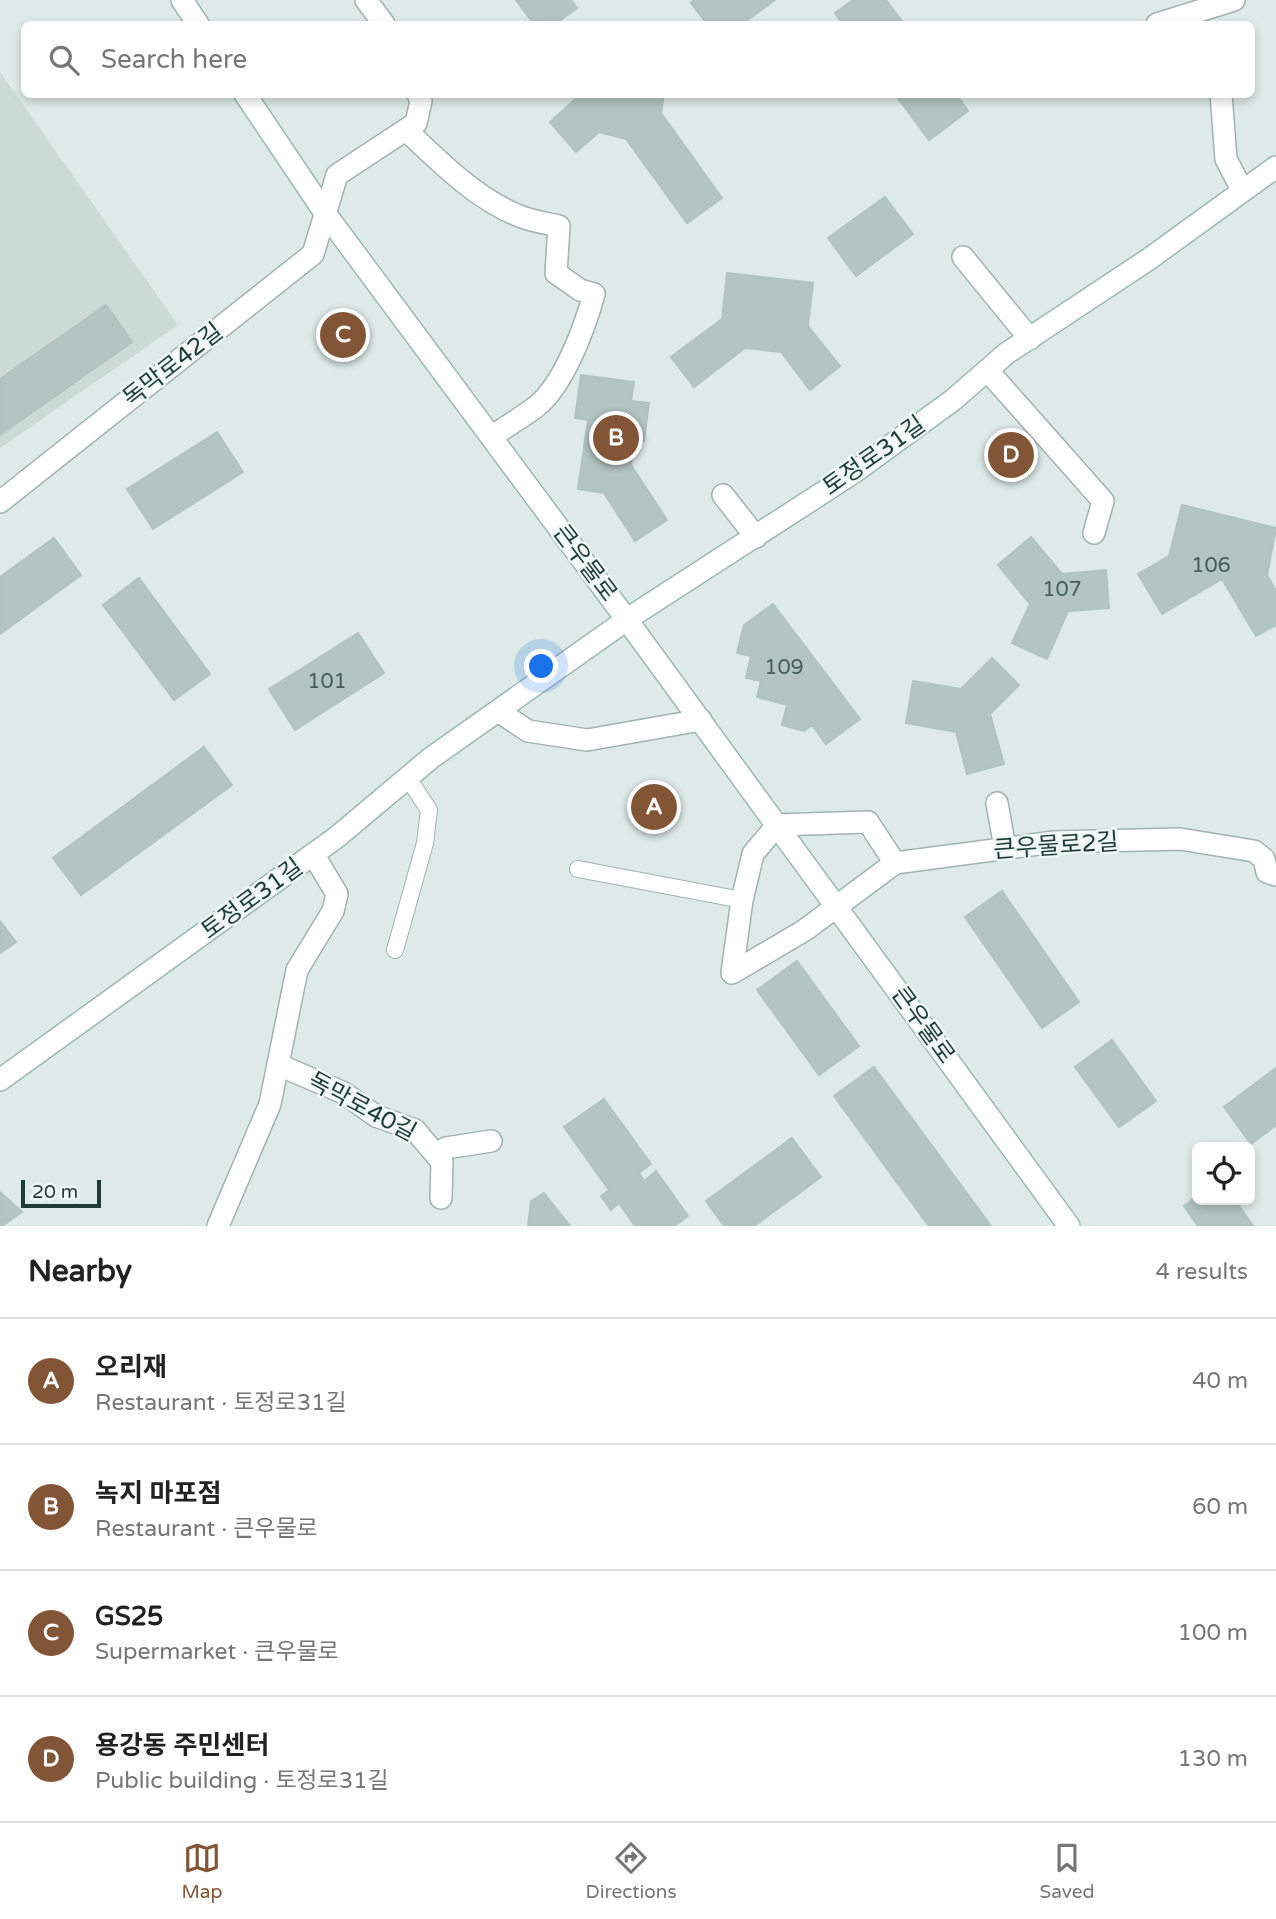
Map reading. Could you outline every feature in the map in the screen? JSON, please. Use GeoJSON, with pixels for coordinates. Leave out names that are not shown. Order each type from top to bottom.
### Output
{"type":"FeatureCollection","features":[{"type":"Feature","properties":{"kind":"street"},"geometry":{"type":"LineString","coordinates":[[182,0],[196,21]]}},
{"type":"Feature","properties":{"kind":"street"},"geometry":{"type":"LineString","coordinates":[[366,0],[382,21]]}},
{"type":"Feature","properties":{"kind":"street"},"geometry":{"type":"LineString","coordinates":[[1171,21],[1222,10]]}},
{"type":"Feature","properties":{"kind":"street","name":"큰우물로"},"geometry":{"type":"LineString","coordinates":[[248,98],[325,213],[701,720],[1069,1226]]}},
{"type":"Feature","properties":{"kind":"street"},"geometry":{"type":"LineString","coordinates":[[325,213],[337,175],[416,123],[420,98]]}},
{"type":"Feature","properties":{"kind":"street"},"geometry":{"type":"LineString","coordinates":[[1221,98],[1226,159],[1242,190]]}},
{"type":"Feature","properties":{"kind":"street"},"geometry":{"type":"LineString","coordinates":[[406,130],[447,169],[499,207],[520,217],[559,226],[556,274],[580,290],[594,295],[586,323],[551,390],[537,405],[492,437]]}},
{"type":"Feature","properties":{"kind":"street","name":"토정로31길"},"geometry":{"type":"LineString","coordinates":[[0,1080],[313,854],[498,711],[627,620],[853,473],[953,400],[1030,339],[1149,259],[1276,167]]}},
{"type":"Feature","properties":{"kind":"street","name":"독막로42길"},"geometry":{"type":"LineString","coordinates":[[0,502],[313,254],[325,213]]}},
{"type":"Feature","properties":{"kind":"street"},"geometry":{"type":"LineString","coordinates":[[963,257],[1030,339]]}},
{"type":"Feature","properties":{"kind":"street"},"geometry":{"type":"LineString","coordinates":[[988,371],[1102,501],[1094,533]]}},
{"type":"Feature","properties":{"kind":"street"},"geometry":{"type":"LineString","coordinates":[[723,495],[756,537]]}},
{"type":"Feature","properties":{"kind":"street"},"geometry":{"type":"LineString","coordinates":[[498,711],[528,731],[587,740],[701,720]]}},
{"type":"Feature","properties":{"kind":"street"},"geometry":{"type":"LineString","coordinates":[[997,803],[1005,848]]}},
{"type":"Feature","properties":{"kind":"street"},"geometry":{"type":"LineString","coordinates":[[868,822],[895,863],[837,908],[732,973],[742,900],[753,854],[777,825],[868,822]]}},
{"type":"Feature","properties":{"kind":"street","name":"큰우물로2길"},"geometry":{"type":"LineString","coordinates":[[895,863],[1054,842],[1180,839],[1254,851],[1264,859],[1267,872],[1276,875]]}},
{"type":"Feature","properties":{"kind":"street","name":"독막로40길"},"geometry":{"type":"LineString","coordinates":[[218,1226],[270,1104],[297,971],[333,911],[337,894],[313,854]]}},
{"type":"Feature","properties":{"kind":"street","name":"독막로40길"},"geometry":{"type":"LineString","coordinates":[[279,1065],[344,1093],[376,1116],[415,1130],[442,1162],[441,1198]]}},
{"type":"Feature","properties":{"kind":"street"},"geometry":{"type":"LineString","coordinates":[[437,1155],[446,1148],[491,1141]]}},
{"type":"Feature","properties":{"kind":"lane"},"geometry":{"type":"LineString","coordinates":[[395,950],[425,843],[429,810],[408,778]]}},
{"type":"Feature","properties":{"kind":"lane"},"geometry":{"type":"LineString","coordinates":[[578,869],[742,900]]}},
{"type":"Feature","properties":{"kind":"shaded area"},"geometry":{"type":"Polygon","coordinates":[[[0,72],[178,325],[0,448],[0,72]]]}},
{"type":"Feature","properties":{"kind":"building"},"geometry":{"type":"Polygon","coordinates":[[[516,0],[571,0],[577,8],[559,21],[532,21],[516,0]]]}},
{"type":"Feature","properties":{"kind":"building"},"geometry":{"type":"Polygon","coordinates":[[[694,0],[775,0],[746,21],[705,21],[691,3],[694,0]]]}},
{"type":"Feature","properties":{"kind":"building"},"geometry":{"type":"Polygon","coordinates":[[[853,0],[886,0],[902,21],[841,21],[835,13],[853,0]]]}},
{"type":"Feature","properties":{"kind":"building"},"geometry":{"type":"Polygon","coordinates":[[[577,98],[663,98],[661,113],[722,198],[687,223],[626,139],[599,132],[576,152],[550,122],[577,98]]]}},
{"type":"Feature","properties":{"kind":"building"},"geometry":{"type":"Polygon","coordinates":[[[898,98],[959,98],[968,111],[929,140],[898,98]]]}},
{"type":"Feature","properties":{"kind":"building"},"geometry":{"type":"Polygon","coordinates":[[[885,197],[913,234],[856,276],[828,238],[885,197]]]}},
{"type":"Feature","properties":{"kind":"building"},"geometry":{"type":"Polygon","coordinates":[[[727,273],[813,283],[808,326],[840,366],[810,390],[781,352],[745,348],[694,387],[671,357],[722,319],[727,273]]]}},
{"type":"Feature","properties":{"kind":"building"},"geometry":{"type":"Polygon","coordinates":[[[106,305],[132,342],[0,435],[0,379],[106,305]]]}},
{"type":"Feature","properties":{"kind":"building"},"geometry":{"type":"Polygon","coordinates":[[[581,375],[634,382],[631,401],[649,403],[644,441],[635,439],[631,465],[667,520],[635,541],[604,493],[578,489],[588,420],[575,418],[581,375]]]}},
{"type":"Feature","properties":{"kind":"building"},"geometry":{"type":"Polygon","coordinates":[[[217,432],[243,472],[153,529],[127,489],[217,432]]]}},
{"type":"Feature","properties":{"kind":"building"},"geometry":{"type":"Polygon","coordinates":[[[1182,505],[1276,528],[1267,575],[1276,591],[1276,625],[1256,636],[1222,579],[1162,614],[1138,574],[1169,556],[1182,505]]]}},
{"type":"Feature","properties":{"kind":"building"},"geometry":{"type":"Polygon","coordinates":[[[1031,537],[1062,574],[1106,570],[1109,608],[1068,611],[1047,659],[1012,643],[1030,604],[998,565],[1031,537]]]}},
{"type":"Feature","properties":{"kind":"building"},"geometry":{"type":"Polygon","coordinates":[[[54,538],[81,575],[0,634],[0,577],[54,538]]]}},
{"type":"Feature","properties":{"kind":"building"},"geometry":{"type":"Polygon","coordinates":[[[139,578],[210,674],[174,700],[103,605],[139,578]]]}},
{"type":"Feature","properties":{"kind":"building"},"geometry":{"type":"Polygon","coordinates":[[[773,604],[860,719],[826,744],[812,725],[804,731],[782,725],[787,705],[757,697],[761,681],[746,678],[751,656],[737,653],[744,625],[773,604]]]}},
{"type":"Feature","properties":{"kind":"building"},"geometry":{"type":"Polygon","coordinates":[[[358,633],[384,673],[295,730],[269,689],[358,633]]]}},
{"type":"Feature","properties":{"kind":"building"},"geometry":{"type":"Polygon","coordinates":[[[992,658],[1019,685],[990,714],[1004,764],[967,774],[956,732],[906,723],[913,681],[961,689],[992,658]]]}},
{"type":"Feature","properties":{"kind":"building"},"geometry":{"type":"Polygon","coordinates":[[[204,747],[232,785],[81,895],[53,858],[204,747]]]}},
{"type":"Feature","properties":{"kind":"building"},"geometry":{"type":"Polygon","coordinates":[[[1002,891],[1079,1002],[1042,1028],[965,917],[1002,891]]]}},
{"type":"Feature","properties":{"kind":"building"},"geometry":{"type":"Polygon","coordinates":[[[0,921],[16,942],[0,953],[0,921]]]}},
{"type":"Feature","properties":{"kind":"building"},"geometry":{"type":"Polygon","coordinates":[[[797,961],[859,1046],[819,1075],[757,990],[797,961]]]}},
{"type":"Feature","properties":{"kind":"building"},"geometry":{"type":"Polygon","coordinates":[[[1112,1040],[1156,1101],[1119,1127],[1075,1067],[1112,1040]]]}},
{"type":"Feature","properties":{"kind":"building"},"geometry":{"type":"Polygon","coordinates":[[[874,1067],[991,1226],[929,1226],[917,1210],[834,1096],[874,1067]]]}},
{"type":"Feature","properties":{"kind":"building"},"geometry":{"type":"Polygon","coordinates":[[[1276,1068],[1276,1125],[1254,1142],[1250,1142],[1224,1107],[1276,1068]]]}},
{"type":"Feature","properties":{"kind":"building"},"geometry":{"type":"Polygon","coordinates":[[[604,1099],[651,1164],[639,1173],[644,1181],[656,1171],[688,1216],[674,1226],[635,1226],[619,1203],[611,1210],[601,1196],[609,1190],[564,1127],[604,1099]]]}},
{"type":"Feature","properties":{"kind":"building"},"geometry":{"type":"Polygon","coordinates":[[[792,1138],[821,1177],[754,1226],[724,1226],[706,1201],[792,1138]]]}},
{"type":"Feature","properties":{"kind":"building"},"geometry":{"type":"Polygon","coordinates":[[[0,1192],[22,1212],[2,1226],[0,1226],[0,1192]]]}},
{"type":"Feature","properties":{"kind":"building"},"geometry":{"type":"Polygon","coordinates":[[[544,1193],[570,1226],[528,1226],[531,1201],[544,1193]]]}},
{"type":"Feature","properties":{"kind":"building"},"geometry":{"type":"Polygon","coordinates":[[[1192,1200],[1192,1205],[1238,1205],[1253,1226],[1198,1226],[1184,1206],[1192,1200]]]}},
{"type":"Feature","properties":{"kind":"place","name":"GS25"},"geometry":{"type":"Point","coordinates":[343,335]}},
{"type":"Feature","properties":{"kind":"place","name":"녹지 마포점"},"geometry":{"type":"Point","coordinates":[616,438]}},
{"type":"Feature","properties":{"kind":"place","name":"용강동 주민센터"},"geometry":{"type":"Point","coordinates":[1011,455]}},
{"type":"Feature","properties":{"kind":"place","name":"오리재"},"geometry":{"type":"Point","coordinates":[654,807]}}]}
